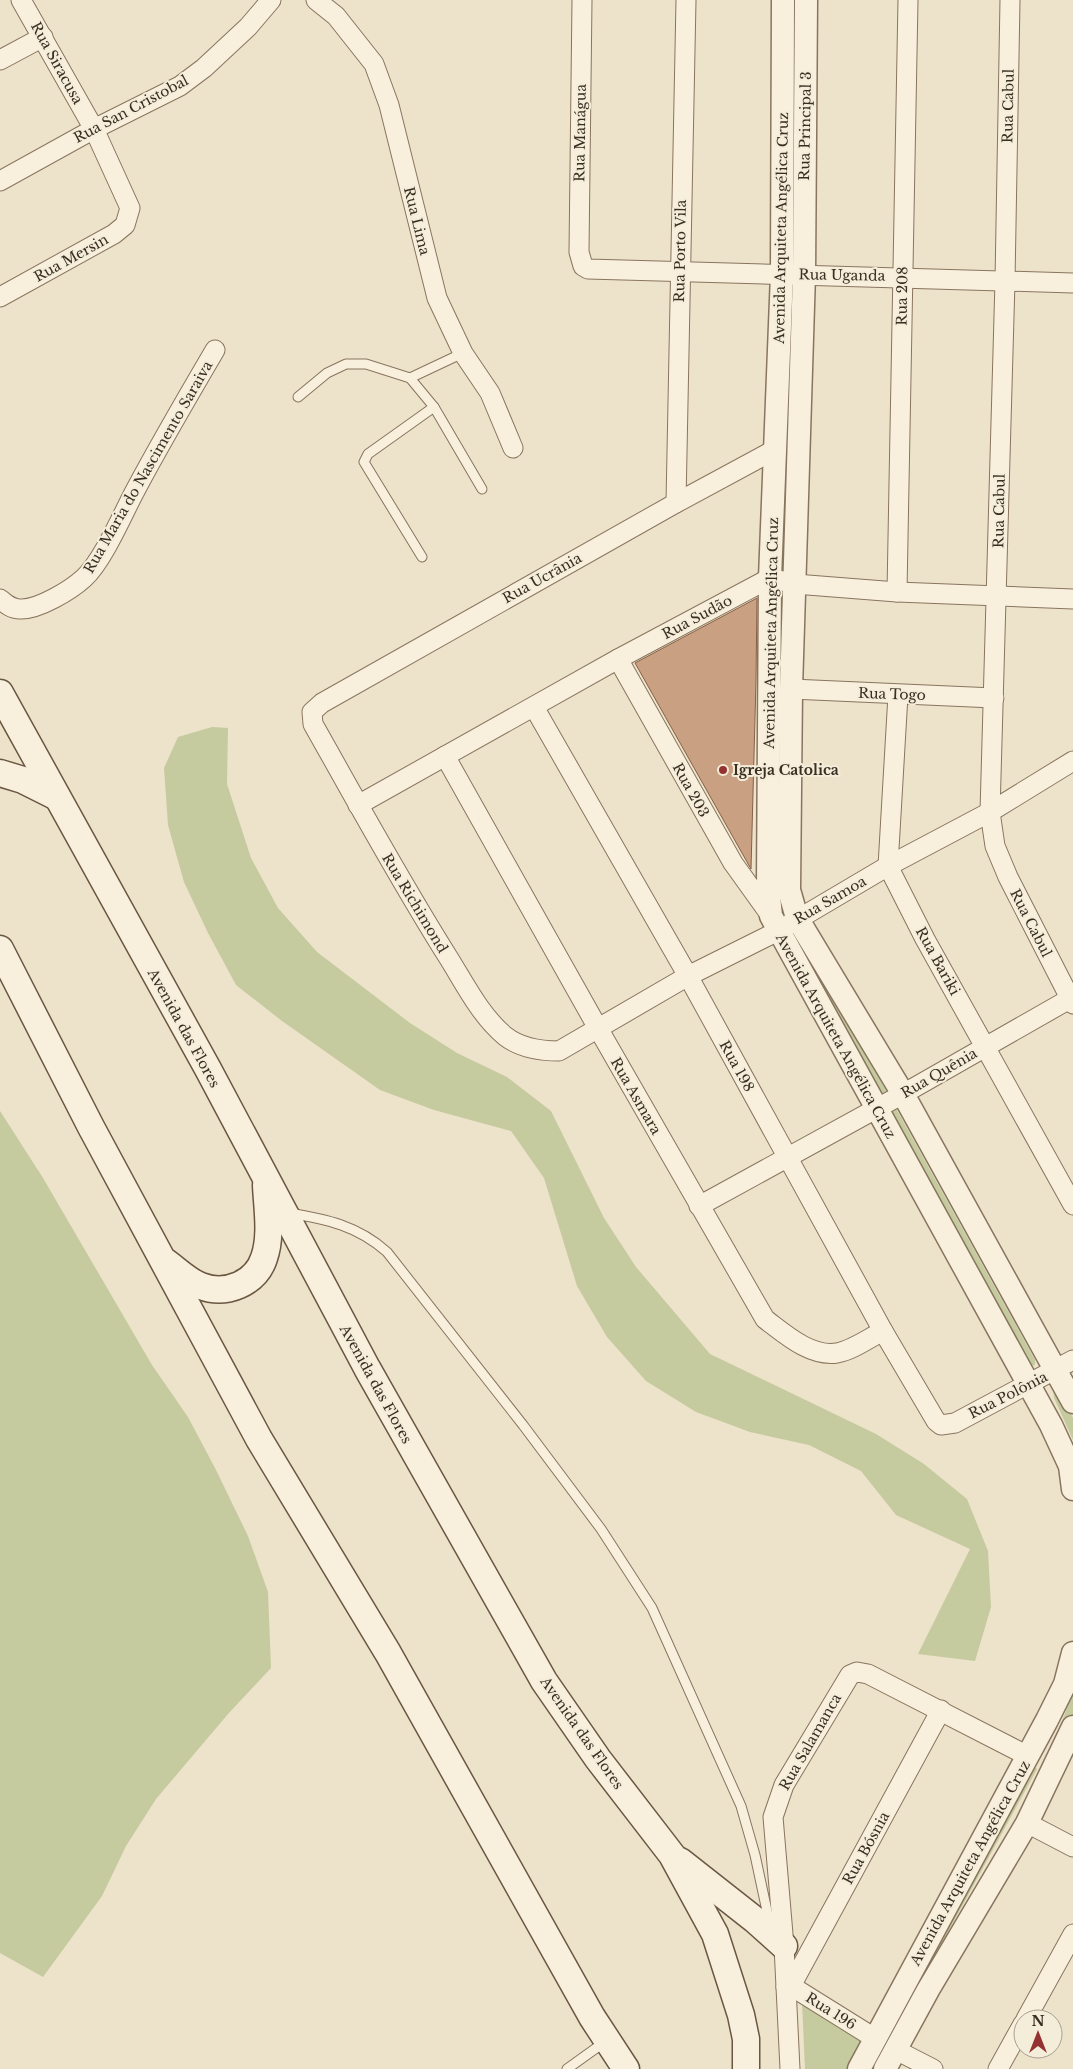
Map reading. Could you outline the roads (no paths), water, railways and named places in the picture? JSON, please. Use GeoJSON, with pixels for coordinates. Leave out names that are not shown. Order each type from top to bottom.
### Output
{"type":"FeatureCollection","features":[{"type":"Feature","properties":{"kind":"main road","name":"Avenida das Flores"},"geometry":{"type":"LineString","coordinates":[[0,693],[266,1177],[367,1368],[544,1681],[598,1759],[672,1855],[715,1934],[741,2014],[746,2039],[746,2069]]}},
{"type":"Feature","properties":{"kind":"main road"},"geometry":{"type":"LineString","coordinates":[[0,774],[23,780],[56,797]]}},
{"type":"Feature","properties":{"kind":"main road"},"geometry":{"type":"LineString","coordinates":[[0,949],[91,1126],[258,1439],[388,1653],[606,2041],[626,2069]]}},
{"type":"Feature","properties":{"kind":"main road"},"geometry":{"type":"LineString","coordinates":[[162,1259],[201,1286],[218,1289],[240,1286],[254,1278],[264,1258],[268,1232],[266,1177]]}},
{"type":"Feature","properties":{"kind":"main road"},"geometry":{"type":"LineString","coordinates":[[672,1855],[778,1940]]}},
{"type":"Feature","properties":{"kind":"street","name":"Rua Siracusa"},"geometry":{"type":"LineString","coordinates":[[21,0],[94,129],[130,208]]}},
{"type":"Feature","properties":{"kind":"street","name":"Rua Lima"},"geometry":{"type":"LineString","coordinates":[[316,0],[336,16],[374,64],[389,105],[436,298],[463,353],[490,393],[513,448]]}},
{"type":"Feature","properties":{"kind":"street","name":"Rua Manágua"},"geometry":{"type":"LineString","coordinates":[[582,0],[579,217],[579,252],[582,266]]}},
{"type":"Feature","properties":{"kind":"street","name":"Rua Porto Vila"},"geometry":{"type":"LineString","coordinates":[[676,503],[679,271],[686,0]]}},
{"type":"Feature","properties":{"kind":"street","name":"Avenida Arquiteta Angélica Cruz"},"geometry":{"type":"LineString","coordinates":[[782,0],[782,274],[770,578],[768,886],[774,923],[1052,1425],[1070,1466],[1073,1489]]}},
{"type":"Feature","properties":{"kind":"street","name":"Rua Principal 3"},"geometry":{"type":"LineString","coordinates":[[804,263],[806,0]]}},
{"type":"Feature","properties":{"kind":"street","name":"Rua 208"},"geometry":{"type":"LineString","coordinates":[[897,592],[908,0]]}},
{"type":"Feature","properties":{"kind":"street","name":"Rua Cabul"},"geometry":{"type":"LineString","coordinates":[[1010,0],[1005,281],[990,812],[995,846],[1008,877],[1072,1000]]}},
{"type":"Feature","properties":{"kind":"street","name":"Rua San Cristobal"},"geometry":{"type":"LineString","coordinates":[[0,181],[94,129],[180,86],[204,68],[242,33],[268,1]]}},
{"type":"Feature","properties":{"kind":"street"},"geometry":{"type":"LineString","coordinates":[[0,60],[43,36]]}},
{"type":"Feature","properties":{"kind":"street","name":"Rua Mersin"},"geometry":{"type":"LineString","coordinates":[[0,298],[114,234],[125,225],[130,208]]}},
{"type":"Feature","properties":{"kind":"street","name":"Rua Uganda"},"geometry":{"type":"LineString","coordinates":[[582,266],[595,270],[782,274],[804,263],[902,276],[1073,283]]}},
{"type":"Feature","properties":{"kind":"street","name":"Avenida Arquiteta Angélica Cruz"},"geometry":{"type":"LineString","coordinates":[[804,263],[791,689],[788,873],[792,906],[797,918],[1065,1365],[1073,1402]]}},
{"type":"Feature","properties":{"kind":"street","name":"Rua Maria do Nascimento Saraiva"},"geometry":{"type":"LineString","coordinates":[[0,599],[14,608],[33,608],[61,594],[85,578],[102,553],[146,470],[215,350]]}},
{"type":"Feature","properties":{"kind":"street","name":"Rua Ucrânia"},"geometry":{"type":"LineString","coordinates":[[312,712],[322,703],[676,503],[776,449]]}},
{"type":"Feature","properties":{"kind":"street"},"geometry":{"type":"LineString","coordinates":[[770,578],[795,584],[897,592],[1073,599]]}},
{"type":"Feature","properties":{"kind":"street","name":"Rua Sudão"},"geometry":{"type":"LineString","coordinates":[[358,805],[618,659],[770,578]]}},
{"type":"Feature","properties":{"kind":"street","name":"Rua 203"},"geometry":{"type":"LineString","coordinates":[[618,659],[733,863],[774,923]]}},
{"type":"Feature","properties":{"kind":"street","name":"Rua Togo"},"geometry":{"type":"LineString","coordinates":[[791,689],[994,698]]}},
{"type":"Feature","properties":{"kind":"street"},"geometry":{"type":"LineString","coordinates":[[888,866],[898,695]]}},
{"type":"Feature","properties":{"kind":"street","name":"Rua 198"},"geometry":{"type":"LineString","coordinates":[[534,707],[688,976],[883,1331],[932,1415],[941,1425]]}},
{"type":"Feature","properties":{"kind":"street","name":"Rua Richimond"},"geometry":{"type":"LineString","coordinates":[[312,712],[313,724],[358,805],[437,940],[487,1019],[507,1037],[525,1046],[541,1051],[559,1051]]}},
{"type":"Feature","properties":{"kind":"street","name":"Rua Asmara"},"geometry":{"type":"LineString","coordinates":[[445,756],[598,1030],[765,1319],[789,1338],[814,1351],[836,1353],[851,1348],[883,1331]]}},
{"type":"Feature","properties":{"kind":"street","name":"Rua Samoa"},"geometry":{"type":"LineString","coordinates":[[559,1051],[598,1030],[774,923],[797,918],[888,866],[990,812],[1073,761]]}},
{"type":"Feature","properties":{"kind":"street","name":"Rua Bariki"},"geometry":{"type":"LineString","coordinates":[[888,866],[985,1047],[1073,1205]]}},
{"type":"Feature","properties":{"kind":"street","name":"Rua Quênia"},"geometry":{"type":"LineString","coordinates":[[699,1206],[1072,1000]]}},
{"type":"Feature","properties":{"kind":"street","name":"Rua Polônia"},"geometry":{"type":"LineString","coordinates":[[941,1425],[955,1422],[1065,1365]]}},
{"type":"Feature","properties":{"kind":"street","name":"Avenida Arquiteta Angélica Cruz"},"geometry":{"type":"LineString","coordinates":[[859,2069],[1028,1756],[1065,1684],[1073,1653]]}},
{"type":"Feature","properties":{"kind":"street","name":"Rua Salamanca"},"geometry":{"type":"LineString","coordinates":[[790,2069],[788,1986],[778,1940],[772,1817],[784,1785],[844,1682],[850,1675],[857,1672],[868,1674],[942,1710],[1028,1756]]}},
{"type":"Feature","properties":{"kind":"street","name":"Rua Bósnia"},"geometry":{"type":"LineString","coordinates":[[788,1986],[942,1710]]}},
{"type":"Feature","properties":{"kind":"street","name":"Avenida Arquiteta Angélica Cruz"},"geometry":{"type":"LineString","coordinates":[[891,2059],[928,1990],[1027,1823],[1073,1727]]}},
{"type":"Feature","properties":{"kind":"street"},"geometry":{"type":"LineString","coordinates":[[1027,1823],[1073,1847]]}},
{"type":"Feature","properties":{"kind":"street"},"geometry":{"type":"LineString","coordinates":[[1032,2009],[1073,1934]]}},
{"type":"Feature","properties":{"kind":"street","name":"Rua 196"},"geometry":{"type":"LineString","coordinates":[[788,1986],[876,2039]]}},
{"type":"Feature","properties":{"kind":"street"},"geometry":{"type":"LineString","coordinates":[[998,2069],[1013,2042]]}},
{"type":"Feature","properties":{"kind":"street"},"geometry":{"type":"LineString","coordinates":[[891,2059],[933,2069]]}},
{"type":"Feature","properties":{"kind":"lane"},"geometry":{"type":"LineString","coordinates":[[410,378],[463,353]]}},
{"type":"Feature","properties":{"kind":"lane"},"geometry":{"type":"LineString","coordinates":[[298,397],[327,373],[346,364],[366,364],[410,378],[434,407],[482,489]]}},
{"type":"Feature","properties":{"kind":"lane"},"geometry":{"type":"LineString","coordinates":[[422,557],[364,462],[368,454],[434,407]]}},
{"type":"Feature","properties":{"kind":"lane"},"geometry":{"type":"LineString","coordinates":[[283,1212],[339,1222],[371,1238],[387,1252],[602,1529],[652,1608],[741,1806],[778,1940]]}},
{"type":"Feature","properties":{"kind":"lane"},"geometry":{"type":"LineString","coordinates":[[567,2069],[606,2041]]}},
{"type":"Feature","properties":{"kind":"place","name":"Igreja Catolica"},"geometry":{"type":"Point","coordinates":[723,770]}}]}
